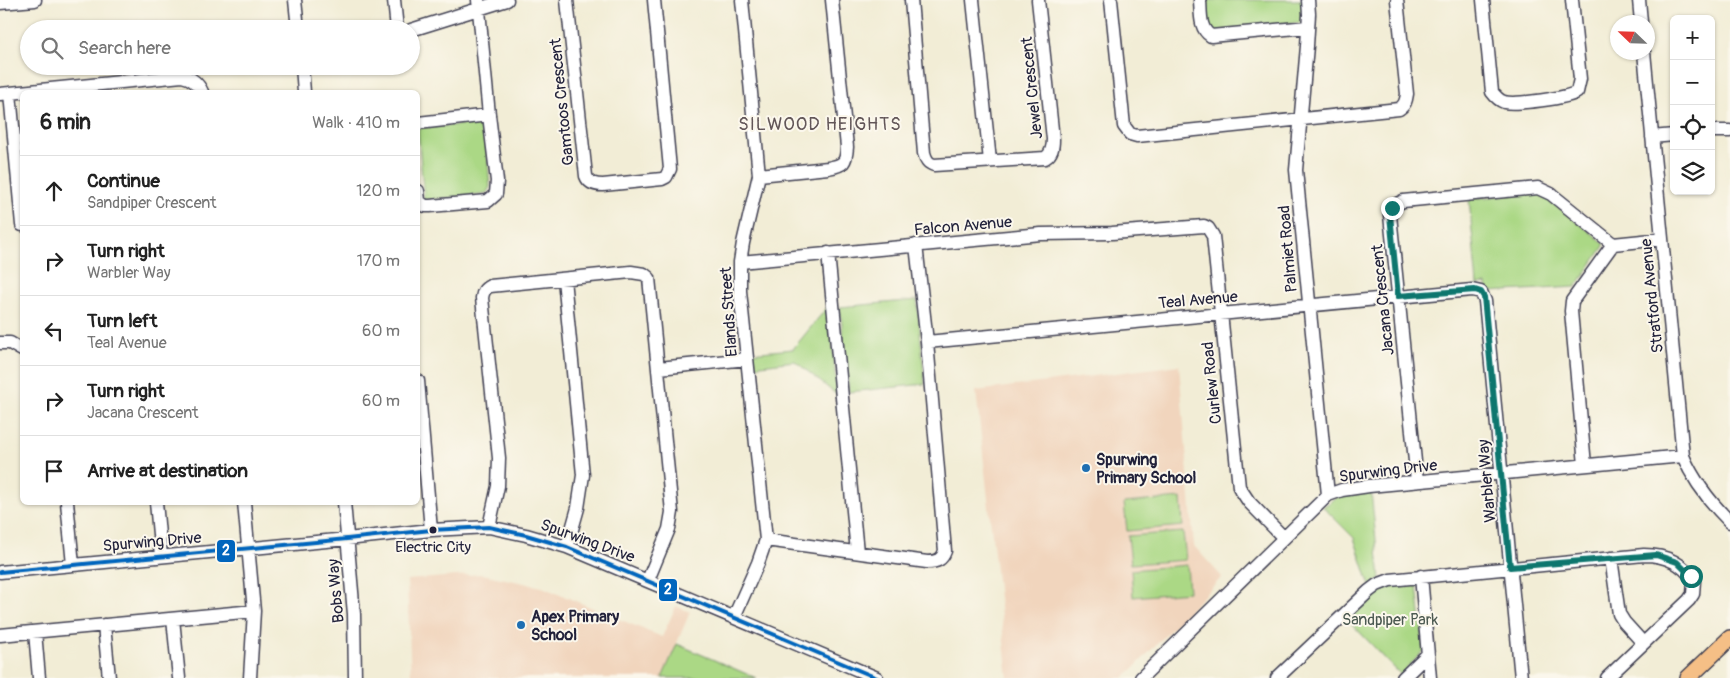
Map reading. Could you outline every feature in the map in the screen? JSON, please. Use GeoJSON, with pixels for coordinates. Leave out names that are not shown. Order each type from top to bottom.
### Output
{"type":"FeatureCollection","features":[{"type":"Feature","properties":{"kind":"main road"},"geometry":{"type":"LineString","coordinates":[[1688,678],[1730,638]]}},
{"type":"Feature","properties":{"kind":"street"},"geometry":{"type":"LineString","coordinates":[[0,3],[35,0]]}},
{"type":"Feature","properties":{"kind":"street"},"geometry":{"type":"LineString","coordinates":[[295,0],[297,20]]}},
{"type":"Feature","properties":{"kind":"street"},"geometry":{"type":"LineString","coordinates":[[394,0],[396,20]]}},
{"type":"Feature","properties":{"kind":"street"},"geometry":{"type":"LineString","coordinates":[[420,27],[478,4],[507,0]]}},
{"type":"Feature","properties":{"kind":"street","name":"Gamtoos Crescent"},"geometry":{"type":"LineString","coordinates":[[567,0],[586,176],[590,182],[596,185],[603,185],[662,179],[670,168],[654,0]]}},
{"type":"Feature","properties":{"kind":"street","name":"Elands Street"},"geometry":{"type":"LineString","coordinates":[[734,617],[766,540],[740,291],[740,262],[759,175],[742,0]]}},
{"type":"Feature","properties":{"kind":"street"},"geometry":{"type":"LineString","coordinates":[[759,175],[828,168],[839,166],[845,160],[847,147],[832,0]]}},
{"type":"Feature","properties":{"kind":"street","name":"Jewel Crescent"},"geometry":{"type":"LineString","coordinates":[[911,0],[926,159],[930,164],[934,165],[1044,158],[1050,154],[1052,150],[1052,130],[1038,0]]}},
{"type":"Feature","properties":{"kind":"street"},"geometry":{"type":"LineString","coordinates":[[973,0],[990,161]]}},
{"type":"Feature","properties":{"kind":"street"},"geometry":{"type":"LineString","coordinates":[[1111,0],[1122,117],[1124,126],[1130,134],[1137,136],[1398,109],[1403,106],[1407,94],[1397,0]]}},
{"type":"Feature","properties":{"kind":"street"},"geometry":{"type":"LineString","coordinates":[[1200,0],[1202,26],[1211,36],[1308,27]]}},
{"type":"Feature","properties":{"kind":"street","name":"Palmiet Road"},"geometry":{"type":"LineString","coordinates":[[1308,0],[1308,27],[1296,170],[1328,495]]}},
{"type":"Feature","properties":{"kind":"street"},"geometry":{"type":"LineString","coordinates":[[1483,0],[1492,92],[1496,98],[1503,102],[1560,98],[1577,92],[1580,79],[1572,0]]}},
{"type":"Feature","properties":{"kind":"street"},"geometry":{"type":"LineString","coordinates":[[1639,0],[1640,15]]}},
{"type":"Feature","properties":{"kind":"street"},"geometry":{"type":"LineString","coordinates":[[420,202],[425,206],[488,201],[496,194],[497,181],[478,4]]}},
{"type":"Feature","properties":{"kind":"street","name":"Stratford Avenue"},"geometry":{"type":"LineString","coordinates":[[1645,60],[1683,456],[1700,488],[1730,522]]}},
{"type":"Feature","properties":{"kind":"street"},"geometry":{"type":"LineString","coordinates":[[303,75],[304,90]]}},
{"type":"Feature","properties":{"kind":"street"},"geometry":{"type":"LineString","coordinates":[[72,90],[105,88],[182,76],[192,79],[201,90]]}},
{"type":"Feature","properties":{"kind":"street"},"geometry":{"type":"LineString","coordinates":[[20,93],[5,94],[20,209]]}},
{"type":"Feature","properties":{"kind":"street"},"geometry":{"type":"LineString","coordinates":[[420,123],[489,115]]}},
{"type":"Feature","properties":{"kind":"street"},"geometry":{"type":"LineString","coordinates":[[1715,131],[1730,131]]}},
{"type":"Feature","properties":{"kind":"street"},"geometry":{"type":"LineString","coordinates":[[1652,137],[1670,135]]}},
{"type":"Feature","properties":{"kind":"street","name":"Jacana Crescent"},"geometry":{"type":"LineString","coordinates":[[1417,482],[1390,215],[1395,205],[1403,201],[1534,188],[1543,189],[1613,244]]}},
{"type":"Feature","properties":{"kind":"street","name":"Falcon Avenue"},"geometry":{"type":"LineString","coordinates":[[740,262],[1041,234],[1112,233],[1190,226]]}},
{"type":"Feature","properties":{"kind":"street","name":"Curlew Road"},"geometry":{"type":"LineString","coordinates":[[1190,226],[1204,226],[1208,228],[1213,236],[1239,487],[1249,502],[1284,538]]}},
{"type":"Feature","properties":{"kind":"street"},"geometry":{"type":"LineString","coordinates":[[1585,466],[1571,306],[1574,296],[1613,244],[1662,239]]}},
{"type":"Feature","properties":{"kind":"street"},"geometry":{"type":"LineString","coordinates":[[766,540],[933,562],[942,559],[945,551],[927,342],[916,245]]}},
{"type":"Feature","properties":{"kind":"street"},"geometry":{"type":"LineString","coordinates":[[828,253],[857,552]]}},
{"type":"Feature","properties":{"kind":"street"},"geometry":{"type":"LineString","coordinates":[[489,527],[498,486],[499,458],[482,298],[483,292],[490,286],[631,272],[644,274],[649,278],[672,512],[669,529],[648,580]]}},
{"type":"Feature","properties":{"kind":"street"},"geometry":{"type":"LineString","coordinates":[[564,279],[583,475],[578,508],[568,547]]}},
{"type":"Feature","properties":{"kind":"street","name":"Teal Avenue"},"geometry":{"type":"LineString","coordinates":[[927,342],[1472,290]]}},
{"type":"Feature","properties":{"kind":"street","name":"Warbler Way"},"geometry":{"type":"LineString","coordinates":[[1472,290],[1481,292],[1484,297],[1521,678]]}},
{"type":"Feature","properties":{"kind":"street"},"geometry":{"type":"LineString","coordinates":[[0,343],[10,343],[20,349]]}},
{"type":"Feature","properties":{"kind":"street"},"geometry":{"type":"LineString","coordinates":[[659,368],[747,359]]}},
{"type":"Feature","properties":{"kind":"street"},"geometry":{"type":"LineString","coordinates":[[420,404],[431,530]]}},
{"type":"Feature","properties":{"kind":"street","name":"Spurwing Drive"},"geometry":{"type":"LineString","coordinates":[[1141,678],[1328,495],[1351,489],[1683,456]]}},
{"type":"Feature","properties":{"kind":"street"},"geometry":{"type":"LineString","coordinates":[[67,505],[73,565]]}},
{"type":"Feature","properties":{"kind":"street"},"geometry":{"type":"LineString","coordinates":[[156,505],[161,556]]}},
{"type":"Feature","properties":{"kind":"street"},"geometry":{"type":"LineString","coordinates":[[244,505],[254,611],[250,678]]}},
{"type":"Feature","properties":{"kind":"street","name":"Bobs Way"},"geometry":{"type":"LineString","coordinates":[[344,505],[354,614],[355,678]]}},
{"type":"Feature","properties":{"kind":"street","name":"Spurwing Drive"},"geometry":{"type":"LineString","coordinates":[[0,572],[431,530],[489,527],[568,547],[877,678]]}},
{"type":"Feature","properties":{"kind":"street"},"geometry":{"type":"LineString","coordinates":[[1277,678],[1377,585],[1390,580],[1510,567],[1656,555],[1677,562],[1694,581],[1693,594],[1607,678]]}},
{"type":"Feature","properties":{"kind":"street"},"geometry":{"type":"LineString","coordinates":[[1611,558],[1619,614],[1643,643]]}},
{"type":"Feature","properties":{"kind":"street"},"geometry":{"type":"LineString","coordinates":[[1421,576],[1430,678]]}},
{"type":"Feature","properties":{"kind":"street"},"geometry":{"type":"LineString","coordinates":[[0,635],[254,611]]}},
{"type":"Feature","properties":{"kind":"street"},"geometry":{"type":"LineString","coordinates":[[174,619],[179,678]]}},
{"type":"Feature","properties":{"kind":"street"},"geometry":{"type":"LineString","coordinates":[[104,625],[109,678]]}},
{"type":"Feature","properties":{"kind":"street"},"geometry":{"type":"LineString","coordinates":[[35,632],[39,678]]}},
{"type":"Feature","properties":{"kind":"street"},"geometry":{"type":"LineString","coordinates":[[1403,678],[1428,654]]}},
{"type":"Feature","properties":{"kind":"shaded area","name":"Spurwing Primary School"},"geometry":{"type":"Polygon","coordinates":[[[1179,365],[1194,546],[1222,577],[1124,678],[1008,678],[976,391],[1179,365]]]}},
{"type":"Feature","properties":{"kind":"shaded area","name":"Apex Primary School"},"geometry":{"type":"Polygon","coordinates":[[[482,574],[542,587],[662,637],[676,606],[690,612],[662,678],[411,678],[407,580],[482,574]]]}},
{"type":"Feature","properties":{"kind":"green space"},"geometry":{"type":"Polygon","coordinates":[[[1204,0],[1304,0],[1305,15],[1302,22],[1215,32],[1208,29],[1204,0]]]}},
{"type":"Feature","properties":{"kind":"green space"},"geometry":{"type":"Polygon","coordinates":[[[482,123],[485,128],[490,187],[486,194],[424,200],[420,128],[482,123]]]}},
{"type":"Feature","properties":{"kind":"green space"},"geometry":{"type":"Polygon","coordinates":[[[1539,192],[1604,243],[1604,246],[1576,287],[1488,292],[1487,284],[1477,285],[1469,199],[1539,192]]]}},
{"type":"Feature","properties":{"kind":"green space"},"geometry":{"type":"Polygon","coordinates":[[[917,300],[925,384],[849,392],[840,307],[917,300]]]}},
{"type":"Feature","properties":{"kind":"green space"},"geometry":{"type":"Polygon","coordinates":[[[829,305],[837,395],[795,361],[752,366],[750,353],[793,349],[829,305]]]}},
{"type":"Feature","properties":{"kind":"green space"},"geometry":{"type":"Polygon","coordinates":[[[1371,491],[1380,579],[1370,586],[1354,538],[1323,507],[1339,496],[1371,491]]]}},
{"type":"Feature","properties":{"kind":"green space"},"geometry":{"type":"Polygon","coordinates":[[[1181,498],[1183,526],[1127,531],[1124,503],[1181,498]]]}},
{"type":"Feature","properties":{"kind":"green space"},"geometry":{"type":"Polygon","coordinates":[[[1183,532],[1186,560],[1131,564],[1128,536],[1183,532]]]}},
{"type":"Feature","properties":{"kind":"green space"},"geometry":{"type":"Polygon","coordinates":[[[1187,565],[1189,592],[1133,597],[1131,570],[1187,565]]]}},
{"type":"Feature","properties":{"kind":"green space","name":"Sandpiper Park"},"geometry":{"type":"Polygon","coordinates":[[[1415,584],[1417,586],[1424,650],[1401,675],[1346,618],[1386,585],[1415,584]]]}},
{"type":"Feature","properties":{"kind":"green space"},"geometry":{"type":"Polygon","coordinates":[[[677,644],[756,678],[662,678],[677,644]]]}},
{"type":"Feature","properties":{"kind":"transit line","name":"2"},"geometry":{"type":"LineString","coordinates":[[0,572],[431,530],[489,527],[567,547],[877,678]]}},
{"type":"Feature","properties":{"kind":"place","name":"Spurwing Primary School"},"geometry":{"type":"Point","coordinates":[1086,468]}},
{"type":"Feature","properties":{"kind":"place","name":"Electric City"},"geometry":{"type":"Point","coordinates":[433,530]}},
{"type":"Feature","properties":{"kind":"place","name":"Apex Primary School"},"geometry":{"type":"Point","coordinates":[521,625]}},
{"type":"Feature","properties":{"kind":"district","name":"SILWOOD HEIGHTS"},"geometry":{"type":"Point","coordinates":[820,124]}},
{"type":"Feature","properties":{"kind":"route"},"geometry":{"type":"LineString","coordinates":[[1392,208],[1390,215],[1398,296],[1478,290],[1484,297],[1510,567],[1656,555],[1677,562],[1691,576]]}}]}
